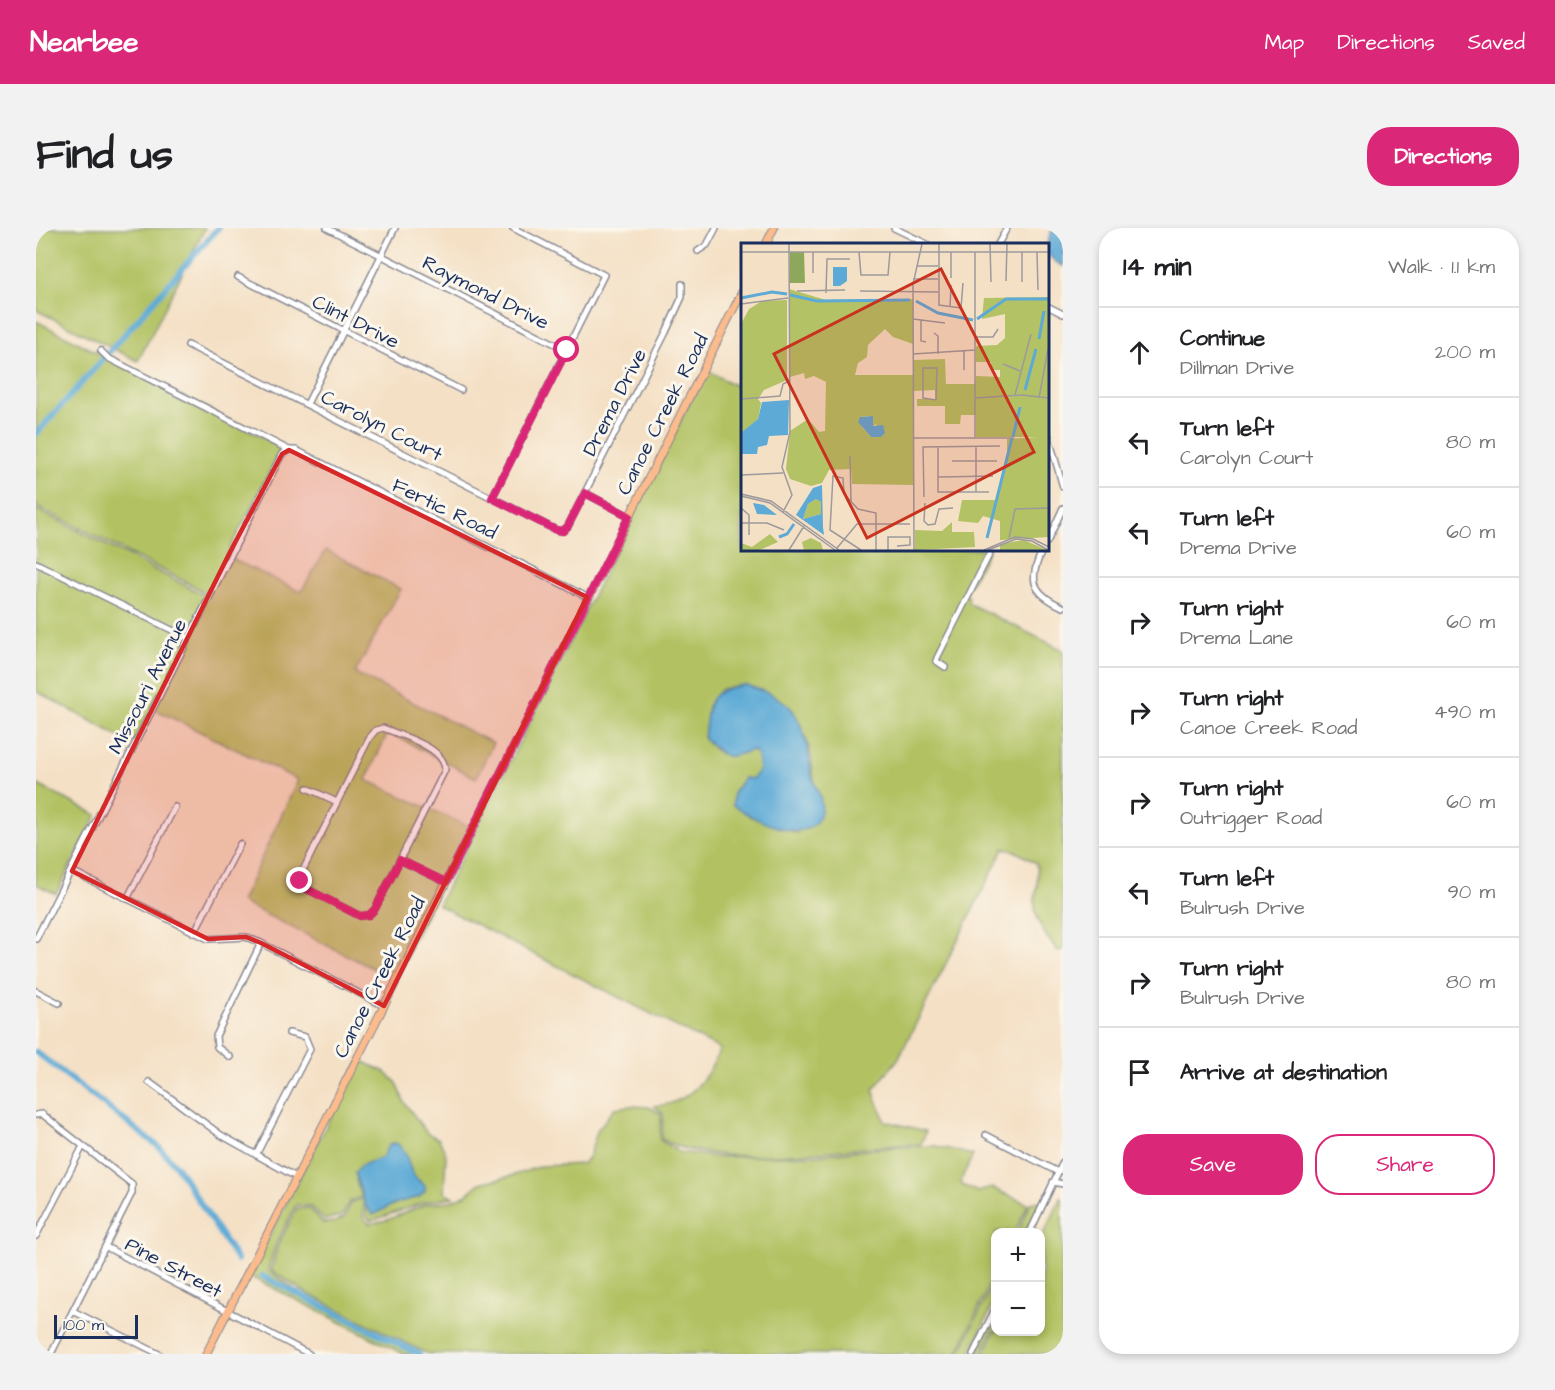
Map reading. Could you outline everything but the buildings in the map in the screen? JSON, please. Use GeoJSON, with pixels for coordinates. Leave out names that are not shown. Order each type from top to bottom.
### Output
{"type":"FeatureCollection","features":[{"type":"Feature","properties":{"kind":"main road"},"geometry":{"type":"LineString","coordinates":[[766,243],[774,228]]}},
{"type":"Feature","properties":{"kind":"main road","name":"Canoe Creek Road"},"geometry":{"type":"LineString","coordinates":[[206,1354],[384,1006],[587,597],[741,294]]}},
{"type":"Feature","properties":{"kind":"street","name":"Raymond Drive"},"geometry":{"type":"LineString","coordinates":[[327,228],[567,350]]}},
{"type":"Feature","properties":{"kind":"street"},"geometry":{"type":"LineString","coordinates":[[306,404],[395,228]]}},
{"type":"Feature","properties":{"kind":"street"},"geometry":{"type":"LineString","coordinates":[[492,498],[604,275],[513,228]]}},
{"type":"Feature","properties":{"kind":"street"},"geometry":{"type":"LineString","coordinates":[[698,252],[707,245],[716,228]]}},
{"type":"Feature","properties":{"kind":"street"},"geometry":{"type":"LineString","coordinates":[[894,228],[925,243]]}},
{"type":"Feature","properties":{"kind":"street"},"geometry":{"type":"LineString","coordinates":[[999,243],[1007,228]]}},
{"type":"Feature","properties":{"kind":"street","name":"Clint Drive"},"geometry":{"type":"LineString","coordinates":[[238,277],[461,390]]}},
{"type":"Feature","properties":{"kind":"street","name":"Drema Drive"},"geometry":{"type":"LineString","coordinates":[[563,531],[568,526],[585,493],[678,306],[682,297],[682,284]]}},
{"type":"Feature","properties":{"kind":"street"},"geometry":{"type":"LineString","coordinates":[[1048,306],[1063,314]]}},
{"type":"Feature","properties":{"kind":"street","name":"Carolyn Court"},"geometry":{"type":"LineString","coordinates":[[188,345],[556,530],[563,531]]}},
{"type":"Feature","properties":{"kind":"street","name":"Fertic Road"},"geometry":{"type":"LineString","coordinates":[[101,351],[108,358],[289,450],[296,450],[587,597]]}},
{"type":"Feature","properties":{"kind":"street"},"geometry":{"type":"LineString","coordinates":[[1049,446],[1063,487]]}},
{"type":"Feature","properties":{"kind":"street","name":"Missouri Avenue"},"geometry":{"type":"LineString","coordinates":[[37,937],[282,454],[289,450]]}},
{"type":"Feature","properties":{"kind":"street"},"geometry":{"type":"LineString","coordinates":[[585,493],[629,516]]}},
{"type":"Feature","properties":{"kind":"street"},"geometry":{"type":"LineString","coordinates":[[1048,540],[1063,508]]}},
{"type":"Feature","properties":{"kind":"street"},"geometry":{"type":"LineString","coordinates":[[945,667],[936,661],[937,658],[991,550]]}},
{"type":"Feature","properties":{"kind":"street"},"geometry":{"type":"LineString","coordinates":[[1042,550],[1033,568],[1033,581],[1040,593],[1063,607]]}},
{"type":"Feature","properties":{"kind":"street"},"geometry":{"type":"LineString","coordinates":[[36,563],[188,638]]}},
{"type":"Feature","properties":{"kind":"street"},"geometry":{"type":"LineString","coordinates":[[383,728],[438,754],[445,762],[445,770],[400,860],[375,909],[369,915],[360,916],[307,889],[300,881],[301,874],[370,737],[376,730],[383,728]]}},
{"type":"Feature","properties":{"kind":"street"},"geometry":{"type":"LineString","coordinates":[[307,788],[337,802]]}},
{"type":"Feature","properties":{"kind":"street"},"geometry":{"type":"LineString","coordinates":[[127,899],[175,807]]}},
{"type":"Feature","properties":{"kind":"street"},"geometry":{"type":"LineString","coordinates":[[194,933],[240,844]]}},
{"type":"Feature","properties":{"kind":"street"},"geometry":{"type":"LineString","coordinates":[[400,860],[446,882]]}},
{"type":"Feature","properties":{"kind":"street"},"geometry":{"type":"LineString","coordinates":[[72,871],[208,939],[246,937],[261,943],[384,1006]]}},
{"type":"Feature","properties":{"kind":"street"},"geometry":{"type":"LineString","coordinates":[[230,1057],[217,1047],[216,1036],[261,943]]}},
{"type":"Feature","properties":{"kind":"street"},"geometry":{"type":"LineString","coordinates":[[36,991],[59,1003]]}},
{"type":"Feature","properties":{"kind":"street"},"geometry":{"type":"LineString","coordinates":[[256,1155],[310,1049],[305,1037],[289,1033]]}},
{"type":"Feature","properties":{"kind":"street"},"geometry":{"type":"LineString","coordinates":[[148,1082],[221,1135],[296,1177]]}},
{"type":"Feature","properties":{"kind":"street"},"geometry":{"type":"LineString","coordinates":[[36,1115],[42,1114],[132,1184],[132,1193],[51,1354]]}},
{"type":"Feature","properties":{"kind":"street"},"geometry":{"type":"LineString","coordinates":[[986,1135],[1058,1172]]}},
{"type":"Feature","properties":{"kind":"street"},"geometry":{"type":"LineString","coordinates":[[36,1236],[83,1146]]}},
{"type":"Feature","properties":{"kind":"street"},"geometry":{"type":"LineString","coordinates":[[1032,1228],[1063,1162]]}},
{"type":"Feature","properties":{"kind":"street"},"geometry":{"type":"LineString","coordinates":[[1053,1182],[1063,1184]]}},
{"type":"Feature","properties":{"kind":"street","name":"Pine Street"},"geometry":{"type":"LineString","coordinates":[[106,1247],[309,1354]]}},
{"type":"Feature","properties":{"kind":"street"},"geometry":{"type":"LineString","coordinates":[[73,1311],[159,1354]]}},
{"type":"Feature","properties":{"kind":"street"},"geometry":{"type":"LineString","coordinates":[[973,1354],[991,1317]]}},
{"type":"Feature","properties":{"kind":"highlighted area"},"geometry":{"type":"Polygon","coordinates":[[[289,450],[587,597],[384,1006],[261,943],[246,937],[208,939],[72,871],[229,554],[282,454],[289,450]]]}},
{"type":"Feature","properties":{"kind":"green space"},"geometry":{"type":"Polygon","coordinates":[[[36,228],[205,228],[138,361],[36,310],[36,228]]]}},
{"type":"Feature","properties":{"kind":"green space"},"geometry":{"type":"Polygon","coordinates":[[[36,321],[282,447],[207,593],[36,506],[36,321]]]}},
{"type":"Feature","properties":{"kind":"green space"},"geometry":{"type":"Polygon","coordinates":[[[706,370],[741,388],[741,550],[988,550],[965,594],[969,597],[968,603],[1063,650],[1063,950],[1058,951],[1036,916],[1038,876],[1036,863],[1015,851],[1004,848],[898,1059],[873,1090],[885,1121],[926,1131],[921,1144],[751,1156],[687,1149],[662,1139],[663,1113],[654,1106],[677,1101],[687,1095],[703,1080],[720,1049],[438,905],[706,370]],[[745,685],[721,689],[708,706],[704,739],[719,754],[752,750],[757,754],[759,770],[752,779],[744,778],[733,794],[733,805],[752,817],[797,833],[817,789],[813,778],[810,753],[804,735],[793,715],[778,700],[745,685]]]}},
{"type":"Feature","properties":{"kind":"green space"},"geometry":{"type":"Polygon","coordinates":[[[36,509],[206,596],[228,557],[301,592],[326,550],[401,589],[355,673],[493,743],[476,778],[388,732],[366,780],[470,827],[394,979],[241,902],[298,780],[152,708],[133,744],[36,691],[36,509]]]}},
{"type":"Feature","properties":{"kind":"green space"},"geometry":{"type":"Polygon","coordinates":[[[36,784],[97,815],[56,894],[36,884],[36,784]]]}},
{"type":"Feature","properties":{"kind":"green space"},"geometry":{"type":"Polygon","coordinates":[[[360,1060],[385,1072],[397,1083],[404,1102],[427,1133],[439,1139],[446,1155],[444,1192],[453,1197],[425,1202],[371,1221],[366,1217],[366,1207],[369,1210],[377,1210],[391,1206],[420,1181],[415,1178],[394,1143],[388,1146],[383,1157],[360,1166],[356,1181],[362,1197],[349,1201],[343,1215],[324,1220],[310,1206],[296,1205],[276,1244],[268,1270],[304,1296],[421,1354],[404,1354],[249,1276],[360,1060]]]}},
{"type":"Feature","properties":{"kind":"green space"},"geometry":{"type":"Polygon","coordinates":[[[649,1107],[661,1114],[660,1140],[679,1152],[717,1157],[816,1155],[895,1147],[936,1146],[973,1155],[961,1180],[962,1185],[978,1192],[992,1188],[1028,1204],[1017,1228],[991,1228],[991,1282],[957,1354],[428,1354],[306,1293],[271,1270],[278,1245],[297,1208],[309,1208],[323,1223],[335,1222],[345,1217],[350,1203],[361,1199],[364,1202],[363,1218],[370,1224],[387,1220],[426,1204],[451,1201],[465,1195],[480,1183],[542,1166],[583,1164],[589,1156],[598,1129],[615,1108],[649,1107]]]}},
{"type":"Feature","properties":{"kind":"green space"},"geometry":{"type":"Polygon","coordinates":[[[1062,1196],[1063,1354],[984,1354],[993,1336],[1045,1336],[1045,1232],[1062,1196]]]}},
{"type":"Feature","properties":{"kind":"green space"},"geometry":{"type":"Polygon","coordinates":[[[1041,1201],[1029,1228],[1020,1228],[1030,1203],[1041,1201]]]}},
{"type":"Feature","properties":{"kind":"green space"},"geometry":{"type":"Polygon","coordinates":[[[991,1287],[991,1309],[970,1354],[959,1354],[991,1287]]]}},
{"type":"Feature","properties":{"kind":"green space"},"geometry":{"type":"Polygon","coordinates":[[[991,1322],[991,1334],[981,1354],[976,1354],[991,1322]]]}},
{"type":"Feature","properties":{"kind":"water"},"geometry":{"type":"Polygon","coordinates":[[[1053,228],[1063,228],[1063,266],[1048,254],[1048,240],[1053,228]]]}},
{"type":"Feature","properties":{"kind":"water"},"geometry":{"type":"Polygon","coordinates":[[[745,685],[784,702],[793,711],[801,726],[821,804],[819,817],[811,827],[790,830],[777,827],[733,805],[733,794],[744,778],[752,779],[759,770],[757,754],[752,750],[735,755],[725,755],[704,739],[711,700],[722,690],[745,685]]]}},
{"type":"Feature","properties":{"kind":"water"},"geometry":{"type":"Polygon","coordinates":[[[395,1143],[403,1149],[411,1171],[425,1186],[425,1191],[419,1197],[396,1203],[373,1215],[366,1207],[355,1173],[360,1166],[383,1157],[388,1146],[395,1143]]]}},
{"type":"Feature","properties":{"kind":"waterway"},"geometry":{"type":"LineString","coordinates":[[109,352],[218,228]]}},
{"type":"Feature","properties":{"kind":"waterway"},"geometry":{"type":"LineString","coordinates":[[36,434],[103,359]]}},
{"type":"Feature","properties":{"kind":"waterway"},"geometry":{"type":"LineString","coordinates":[[36,1052],[159,1147],[177,1167],[237,1260]]}},
{"type":"Feature","properties":{"kind":"waterway"},"geometry":{"type":"LineString","coordinates":[[262,1276],[419,1354]]}},
{"type":"Feature","properties":{"kind":"route"},"geometry":{"type":"LineString","coordinates":[[300,881],[307,889],[360,916],[369,915],[375,909],[400,860],[446,882],[629,516],[585,493],[568,526],[563,531],[556,530],[492,498],[567,350]]}}]}
